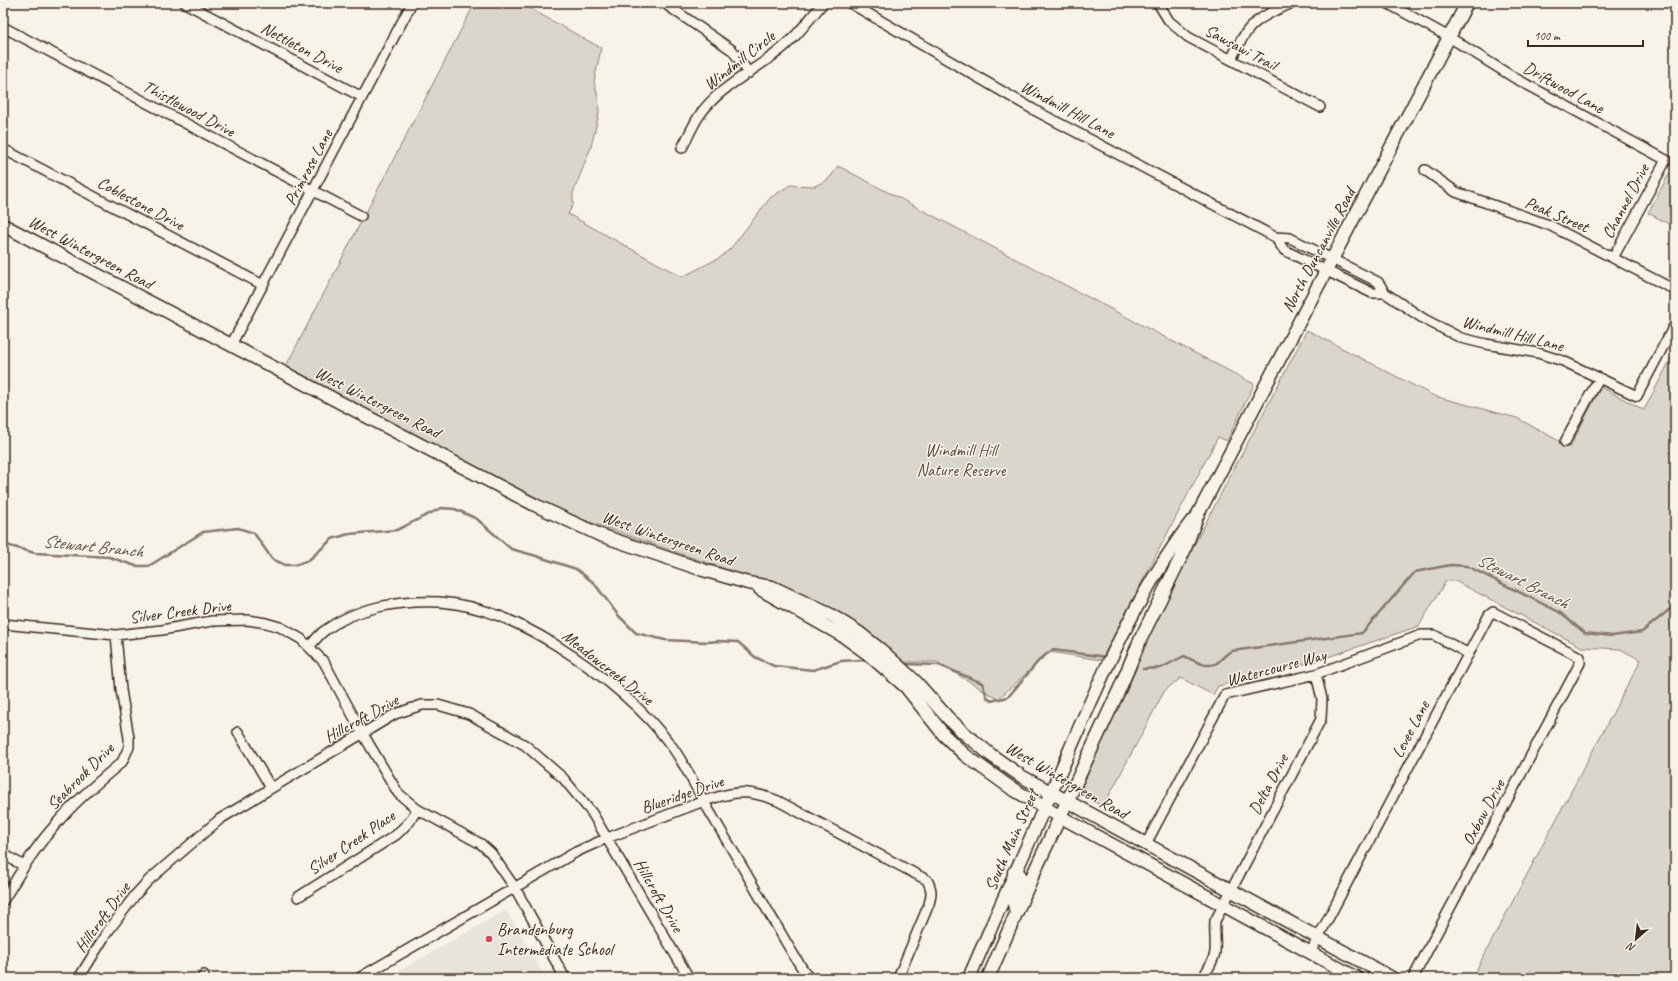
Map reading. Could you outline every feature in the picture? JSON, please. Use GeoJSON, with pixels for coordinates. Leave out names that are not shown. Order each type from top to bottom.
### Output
{"type":"FeatureCollection","features":[{"type":"Feature","properties":{"kind":"main road","name":"North Duncanville Road"},"geometry":{"type":"LineString","coordinates":[[1141,638],[1184,551],[1198,514],[1467,3]]}},
{"type":"Feature","properties":{"kind":"main road","name":"West Wintergreen Road"},"geometry":{"type":"LineString","coordinates":[[3,225],[535,505],[600,535],[703,570],[748,583],[772,587],[831,615],[875,646],[912,686],[986,751],[1021,776],[1392,978]]}},
{"type":"Feature","properties":{"kind":"main road","name":"North Duncanville Road"},"geometry":{"type":"LineString","coordinates":[[1126,630],[1154,577],[1173,546],[1198,514]]}},
{"type":"Feature","properties":{"kind":"main road","name":"West Wintergreen Road"},"geometry":{"type":"LineString","coordinates":[[748,583],[843,636],[912,686],[944,735],[965,755],[1010,788],[1044,808],[1357,978]]}},
{"type":"Feature","properties":{"kind":"main road"},"geometry":{"type":"LineString","coordinates":[[1126,630],[1141,638]]}},
{"type":"Feature","properties":{"kind":"main road","name":"South Main Street"},"geometry":{"type":"LineString","coordinates":[[969,978],[1014,872],[1098,685],[1126,630]]}},
{"type":"Feature","properties":{"kind":"main road","name":"South Main Street"},"geometry":{"type":"LineString","coordinates":[[988,978],[1120,688],[1141,638]]}},
{"type":"Feature","properties":{"kind":"main road"},"geometry":{"type":"LineString","coordinates":[[1014,872],[1020,875],[1022,879],[1013,899],[1016,914]]}},
{"type":"Feature","properties":{"kind":"main road"},"geometry":{"type":"LineString","coordinates":[[981,950],[997,958]]}},
{"type":"Feature","properties":{"kind":"street","name":"Nettleton Drive"},"geometry":{"type":"LineString","coordinates":[[185,3],[362,97]]}},
{"type":"Feature","properties":{"kind":"street","name":"Primrose Lane"},"geometry":{"type":"LineString","coordinates":[[231,345],[412,3]]}},
{"type":"Feature","properties":{"kind":"street"},"geometry":{"type":"LineString","coordinates":[[664,3],[732,50],[749,73]]}},
{"type":"Feature","properties":{"kind":"street","name":"Windmill Circle"},"geometry":{"type":"LineString","coordinates":[[682,148],[699,116],[710,102],[776,54],[794,37],[823,3]]}},
{"type":"Feature","properties":{"kind":"street","name":"Windmill Hill Lane"},"geometry":{"type":"LineString","coordinates":[[850,3],[1036,111],[1275,237],[1290,238],[1378,282],[1385,293],[1424,319],[1461,338],[1538,353],[1563,361],[1637,396],[1675,324]]}},
{"type":"Feature","properties":{"kind":"street","name":"Sawsawi Trail"},"geometry":{"type":"LineString","coordinates":[[1158,3],[1169,21],[1188,37],[1320,107]]}},
{"type":"Feature","properties":{"kind":"street"},"geometry":{"type":"LineString","coordinates":[[1231,59],[1242,38],[1255,22],[1274,11],[1293,3]]}},
{"type":"Feature","properties":{"kind":"street","name":"Driftwood Lane"},"geometry":{"type":"LineString","coordinates":[[1387,3],[1449,37],[1513,77],[1666,160]]}},
{"type":"Feature","properties":{"kind":"street","name":"Thistlewood Drive"},"geometry":{"type":"LineString","coordinates":[[3,27],[361,216]]}},
{"type":"Feature","properties":{"kind":"street","name":"Coblestone Drive"},"geometry":{"type":"LineString","coordinates":[[3,149],[263,285]]}},
{"type":"Feature","properties":{"kind":"street","name":"Channel Drive"},"geometry":{"type":"LineString","coordinates":[[1613,258],[1666,160]]}},
{"type":"Feature","properties":{"kind":"street","name":"Peak Street"},"geometry":{"type":"LineString","coordinates":[[1425,170],[1456,192],[1548,225],[1675,290]]}},
{"type":"Feature","properties":{"kind":"street","name":"Windmill Hill Lane"},"geometry":{"type":"LineString","coordinates":[[1275,237],[1284,250],[1372,293],[1385,293]]}},
{"type":"Feature","properties":{"kind":"street"},"geometry":{"type":"LineString","coordinates":[[1565,442],[1599,378]]}},
{"type":"Feature","properties":{"kind":"street","name":"Meadowcreek Drive"},"geometry":{"type":"LineString","coordinates":[[310,646],[324,632],[342,621],[376,608],[411,602],[445,603],[480,609],[518,623],[536,632],[582,663],[642,712],[672,747],[683,762],[704,801],[809,978]]}},
{"type":"Feature","properties":{"kind":"street","name":"Levee Lane"},"geometry":{"type":"LineString","coordinates":[[1310,953],[1489,615],[1493,612],[1580,657],[1580,661]]}},
{"type":"Feature","properties":{"kind":"street","name":"Silver Creek Drive"},"geometry":{"type":"LineString","coordinates":[[3,624],[116,635],[162,630],[212,621],[248,620],[280,627],[301,639],[310,646],[324,662],[363,734],[398,793],[417,809],[481,844],[499,863],[515,888],[565,978]]}},
{"type":"Feature","properties":{"kind":"street","name":"Seabrook Drive"},"geometry":{"type":"LineString","coordinates":[[3,901],[24,866],[51,829],[77,801],[122,762],[129,747],[129,738],[121,690],[116,635]]}},
{"type":"Feature","properties":{"kind":"street","name":"Watercourse Way"},"geometry":{"type":"LineString","coordinates":[[1146,844],[1225,695],[1316,674],[1421,635],[1434,636],[1468,654]]}},
{"type":"Feature","properties":{"kind":"street","name":"Oxbow Drive"},"geometry":{"type":"LineString","coordinates":[[1413,978],[1580,664],[1580,661]]}},
{"type":"Feature","properties":{"kind":"street","name":"Delta Drive"},"geometry":{"type":"LineString","coordinates":[[1203,978],[1212,962],[1215,952],[1215,921],[1321,719],[1322,699],[1316,674]]}},
{"type":"Feature","properties":{"kind":"street","name":"Hillcroft Drive"},"geometry":{"type":"LineString","coordinates":[[79,978],[106,934],[136,894],[149,880],[220,819],[395,714],[422,705],[438,705],[469,714],[524,745],[563,778],[592,813],[689,978]]}},
{"type":"Feature","properties":{"kind":"street"},"geometry":{"type":"LineString","coordinates":[[238,732],[271,788]]}},
{"type":"Feature","properties":{"kind":"street","name":"Blueridge Drive"},"geometry":{"type":"LineString","coordinates":[[359,978],[576,852],[607,838],[704,801],[734,793],[749,792],[762,794],[778,801],[918,874],[926,880],[931,887],[930,900],[898,978]]}},
{"type":"Feature","properties":{"kind":"street","name":"Silver Creek Place"},"geometry":{"type":"LineString","coordinates":[[298,897],[396,835],[410,821],[417,809]]}},
{"type":"Feature","properties":{"kind":"street"},"geometry":{"type":"LineString","coordinates":[[3,854],[24,866]]}},
{"type":"Feature","properties":{"kind":"shaded area","name":"Brandenburg Intermediate School"},"geometry":{"type":"Polygon","coordinates":[[[506,910],[546,978],[387,978],[404,968],[506,910]]]}},
{"type":"Feature","properties":{"kind":"green space","name":"Windmill Hill Nature Reserve"},"geometry":{"type":"Polygon","coordinates":[[[475,3],[520,3],[601,48],[594,82],[598,97],[599,113],[591,147],[573,193],[573,205],[568,214],[682,277],[721,257],[731,248],[770,198],[790,185],[815,186],[829,179],[838,166],[1254,384],[1227,441],[1218,437],[1101,660],[1050,652],[998,699],[937,662],[896,662],[834,619],[782,589],[564,513],[286,366],[475,3]]]}},
{"type":"Feature","properties":{"kind":"green space"},"geometry":{"type":"Polygon","coordinates":[[[1669,174],[1675,174],[1675,227],[1648,213],[1669,174]]]}},
{"type":"Feature","properties":{"kind":"green space"},"geometry":{"type":"Polygon","coordinates":[[[1307,330],[1434,396],[1517,418],[1570,447],[1601,387],[1644,410],[1675,351],[1675,978],[1472,978],[1641,660],[1620,649],[1582,647],[1455,581],[1446,581],[1419,626],[1316,661],[1218,686],[1213,695],[1181,678],[1165,690],[1103,807],[1086,797],[1082,785],[1137,667],[1132,663],[1307,330]]]}},
{"type":"Feature","properties":{"kind":"waterway","name":"Stewart Branch"},"geometry":{"type":"LineString","coordinates":[[3,544],[35,553],[109,557],[136,566],[149,566],[203,532],[238,528],[254,533],[272,559],[285,565],[295,565],[309,560],[332,539],[349,534],[397,530],[441,508],[455,509],[477,519],[511,549],[576,569],[594,583],[618,615],[636,633],[665,640],[738,642],[755,657],[774,666],[813,670],[841,661],[870,661]]}},
{"type":"Feature","properties":{"kind":"waterway","name":"Stewart Branch"},"geometry":{"type":"LineString","coordinates":[[1143,669],[1161,668],[1184,656],[1200,663],[1213,665],[1232,651],[1362,633],[1415,572],[1450,565],[1467,566],[1559,612],[1585,633],[1612,636],[1642,632],[1675,605]]}},
{"type":"Feature","properties":{"kind":"waterway","name":"Stewart Branch"},"geometry":{"type":"LineString","coordinates":[[903,664],[939,665],[982,683],[987,697],[991,701],[1008,697],[1041,658],[1053,650],[1107,657]]}},
{"type":"Feature","properties":{"kind":"place","name":"Brandenburg Intermediate School"},"geometry":{"type":"Point","coordinates":[489,939]}}]}
